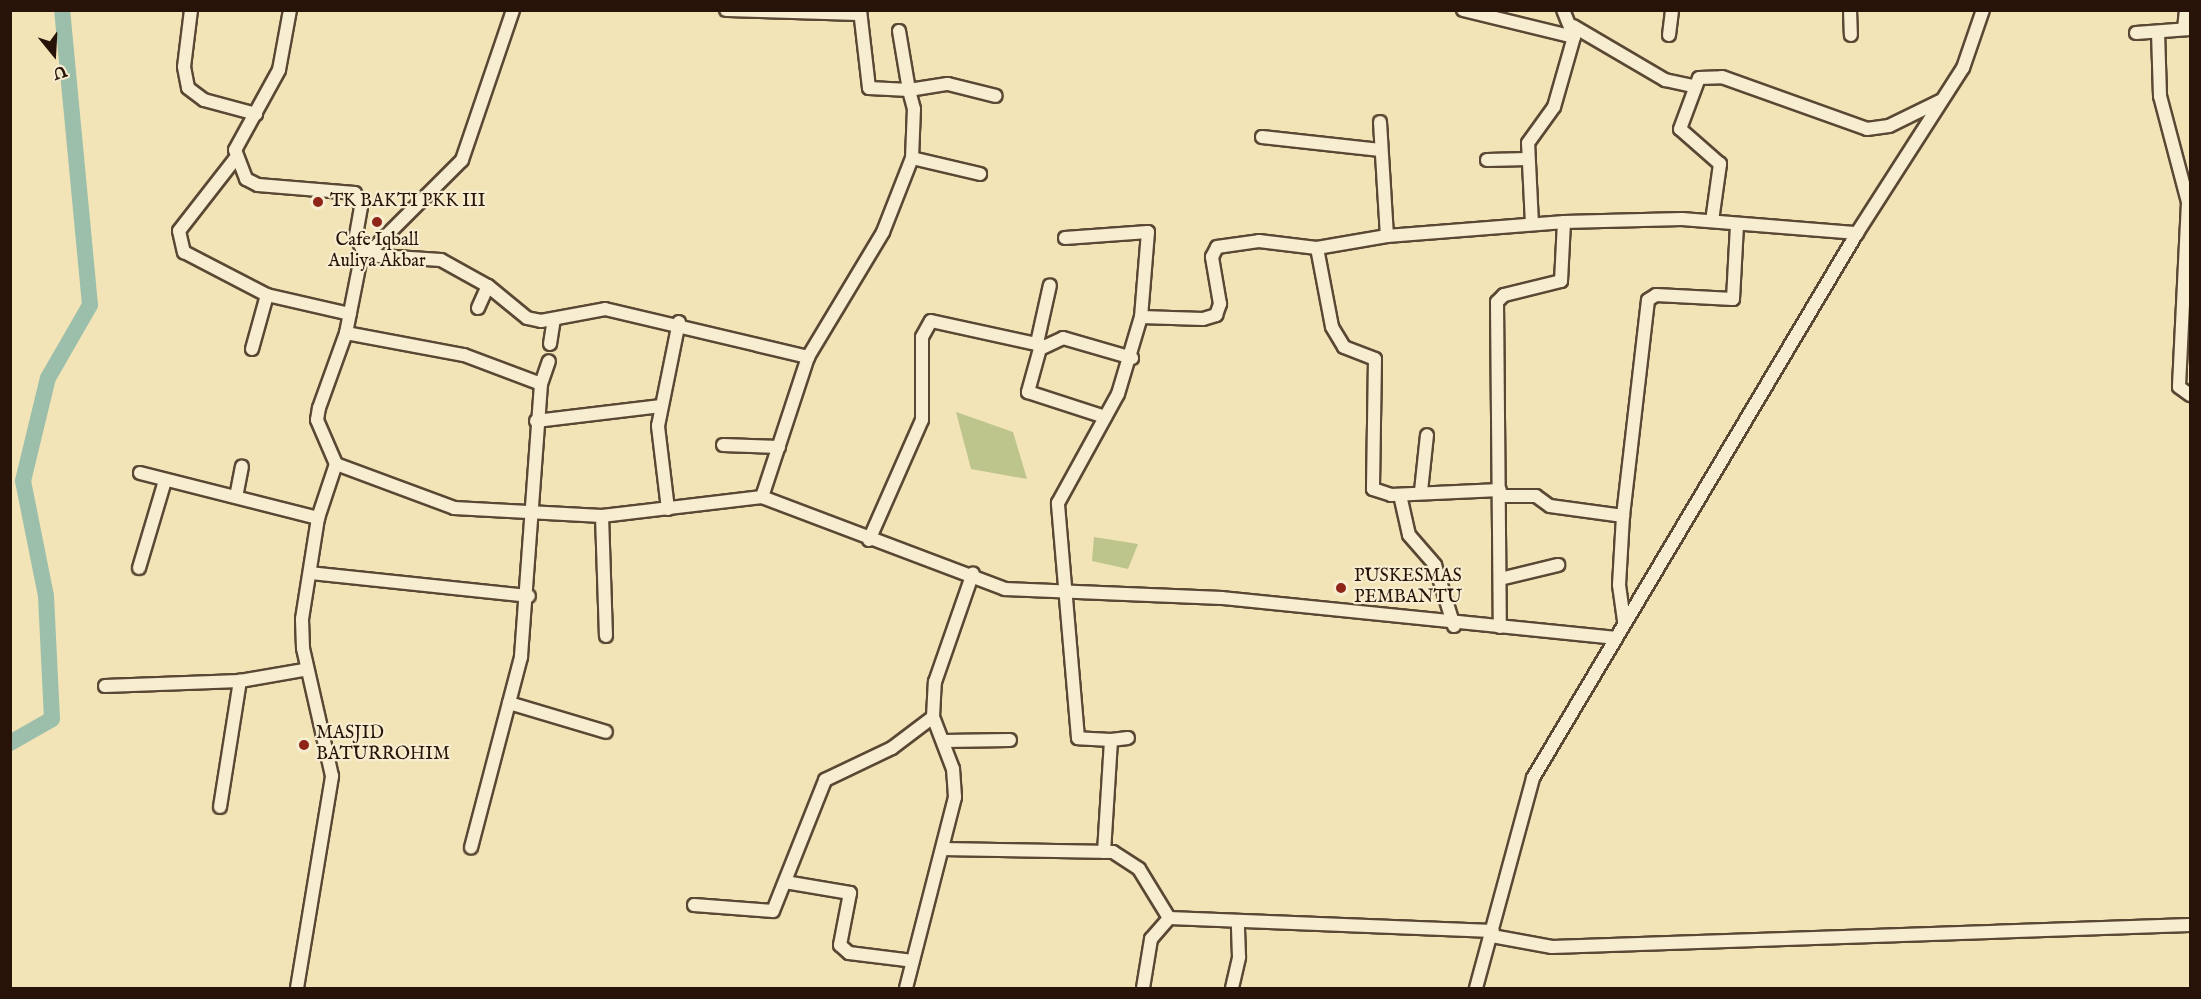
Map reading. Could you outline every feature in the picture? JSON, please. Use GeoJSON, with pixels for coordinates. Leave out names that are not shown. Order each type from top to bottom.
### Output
{"type":"FeatureCollection","features":[{"type":"Feature","properties":{"kind":"street"},"geometry":{"type":"LineString","coordinates":[[191,10],[184,67],[188,88],[204,100],[256,114]]}},
{"type":"Feature","properties":{"kind":"street"},"geometry":{"type":"LineString","coordinates":[[290,10],[279,70],[235,159],[179,231],[180,242],[190,258],[267,296],[350,314]]}},
{"type":"Feature","properties":{"kind":"street"},"geometry":{"type":"LineString","coordinates":[[297,988],[332,776],[304,670],[302,619],[318,518],[336,464],[317,420],[346,333],[365,255],[462,160],[513,10]]}},
{"type":"Feature","properties":{"kind":"street"},"geometry":{"type":"LineString","coordinates":[[726,10],[860,12],[869,88],[909,90],[948,84],[996,96]]}},
{"type":"Feature","properties":{"kind":"street"},"geometry":{"type":"LineString","coordinates":[[1464,10],[1573,31],[1665,80],[1693,86]]}},
{"type":"Feature","properties":{"kind":"street"},"geometry":{"type":"LineString","coordinates":[[1532,224],[1527,159],[1530,133],[1554,107],[1573,31],[1563,10]]}},
{"type":"Feature","properties":{"kind":"street"},"geometry":{"type":"LineString","coordinates":[[1669,35],[1672,10]]}},
{"type":"Feature","properties":{"kind":"street"},"geometry":{"type":"LineString","coordinates":[[1850,10],[1851,36]]}},
{"type":"Feature","properties":{"kind":"street"},"geometry":{"type":"LineString","coordinates":[[1476,988],[1533,778],[1613,638],[1857,233],[1963,68],[1983,10]]}},
{"type":"Feature","properties":{"kind":"street"},"geometry":{"type":"LineString","coordinates":[[2136,33],[2187,29],[2186,10]]}},
{"type":"Feature","properties":{"kind":"street"},"geometry":{"type":"LineString","coordinates":[[762,497],[808,357],[883,232],[912,158],[914,109],[899,30]]}},
{"type":"Feature","properties":{"kind":"street"},"geometry":{"type":"LineString","coordinates":[[2158,32],[2160,96],[2188,202],[2179,387],[2190,395]]}},
{"type":"Feature","properties":{"kind":"street"},"geometry":{"type":"LineString","coordinates":[[1712,221],[1720,164],[1680,129],[1693,86],[1699,78],[1714,74],[1867,129],[1889,126],[1941,100]]}},
{"type":"Feature","properties":{"kind":"street"},"geometry":{"type":"LineString","coordinates":[[1380,123],[1387,236]]}},
{"type":"Feature","properties":{"kind":"street"},"geometry":{"type":"LineString","coordinates":[[1262,137],[1380,150]]}},
{"type":"Feature","properties":{"kind":"street"},"geometry":{"type":"LineString","coordinates":[[912,158],[980,174]]}},
{"type":"Feature","properties":{"kind":"street"},"geometry":{"type":"LineString","coordinates":[[235,159],[246,179],[258,186],[355,193],[361,207],[356,236],[365,255]]}},
{"type":"Feature","properties":{"kind":"street"},"geometry":{"type":"LineString","coordinates":[[1487,160],[1527,159]]}},
{"type":"Feature","properties":{"kind":"street"},"geometry":{"type":"LineString","coordinates":[[1141,317],[1216,315],[1220,304],[1212,257],[1217,248],[1259,241],[1317,248],[1387,236],[1564,222],[1712,221],[1857,233]]}},
{"type":"Feature","properties":{"kind":"street"},"geometry":{"type":"LineString","coordinates":[[1500,627],[1497,302],[1504,295],[1561,281],[1564,222]]}},
{"type":"Feature","properties":{"kind":"street"},"geometry":{"type":"LineString","coordinates":[[1624,621],[1619,585],[1623,516],[1648,300],[1665,295],[1733,299],[1737,224]]}},
{"type":"Feature","properties":{"kind":"street"},"geometry":{"type":"LineString","coordinates":[[1065,238],[1148,232],[1141,317],[1132,358],[1105,417],[1058,503],[1063,592],[1078,738],[1111,740],[1128,738]]}},
{"type":"Feature","properties":{"kind":"street"},"geometry":{"type":"LineString","coordinates":[[1317,248],[1332,327],[1344,347],[1376,359],[1372,485],[1379,493],[1400,495],[1421,491],[1536,496],[1550,506],[1623,516]]}},
{"type":"Feature","properties":{"kind":"street"},"geometry":{"type":"LineString","coordinates":[[365,255],[441,260],[488,286],[522,316],[554,319],[605,309],[679,322],[808,357]]}},
{"type":"Feature","properties":{"kind":"street"},"geometry":{"type":"LineString","coordinates":[[1050,285],[1040,345],[1026,390],[1105,417]]}},
{"type":"Feature","properties":{"kind":"street"},"geometry":{"type":"LineString","coordinates":[[478,308],[488,286]]}},
{"type":"Feature","properties":{"kind":"street"},"geometry":{"type":"LineString","coordinates":[[252,349],[267,296]]}},
{"type":"Feature","properties":{"kind":"street"},"geometry":{"type":"LineString","coordinates":[[550,344],[554,319]]}},
{"type":"Feature","properties":{"kind":"street"},"geometry":{"type":"LineString","coordinates":[[869,540],[922,420],[925,325],[938,320],[1040,345],[1062,338],[1132,358]]}},
{"type":"Feature","properties":{"kind":"street"},"geometry":{"type":"LineString","coordinates":[[668,509],[659,440],[661,406],[679,322]]}},
{"type":"Feature","properties":{"kind":"street"},"geometry":{"type":"LineString","coordinates":[[346,333],[464,356],[541,384]]}},
{"type":"Feature","properties":{"kind":"street"},"geometry":{"type":"LineString","coordinates":[[471,848],[509,703],[529,596],[530,509],[536,422],[541,384],[549,362]]}},
{"type":"Feature","properties":{"kind":"street"},"geometry":{"type":"LineString","coordinates":[[536,422],[661,406]]}},
{"type":"Feature","properties":{"kind":"street"},"geometry":{"type":"LineString","coordinates":[[1421,491],[1427,435]]}},
{"type":"Feature","properties":{"kind":"street"},"geometry":{"type":"LineString","coordinates":[[723,445],[779,447]]}},
{"type":"Feature","properties":{"kind":"street"},"geometry":{"type":"LineString","coordinates":[[336,464],[454,508],[530,509],[602,516],[762,497],[869,540],[974,573],[1005,589],[1222,598],[1454,626],[1500,627],[1613,638]]}},
{"type":"Feature","properties":{"kind":"street"},"geometry":{"type":"LineString","coordinates":[[236,497],[242,467]]}},
{"type":"Feature","properties":{"kind":"street"},"geometry":{"type":"LineString","coordinates":[[140,473],[318,518]]}},
{"type":"Feature","properties":{"kind":"street"},"geometry":{"type":"LineString","coordinates":[[139,568],[165,481]]}},
{"type":"Feature","properties":{"kind":"street"},"geometry":{"type":"LineString","coordinates":[[1400,495],[1409,535],[1435,565],[1454,626]]}},
{"type":"Feature","properties":{"kind":"street"},"geometry":{"type":"LineString","coordinates":[[602,516],[606,636]]}},
{"type":"Feature","properties":{"kind":"street"},"geometry":{"type":"LineString","coordinates":[[1500,579],[1558,565]]}},
{"type":"Feature","properties":{"kind":"street"},"geometry":{"type":"LineString","coordinates":[[310,573],[529,596]]}},
{"type":"Feature","properties":{"kind":"street"},"geometry":{"type":"LineString","coordinates":[[906,988],[956,797],[944,741],[933,717],[935,682],[974,573]]}},
{"type":"Feature","properties":{"kind":"street"},"geometry":{"type":"LineString","coordinates":[[105,686],[240,681],[304,670]]}},
{"type":"Feature","properties":{"kind":"street"},"geometry":{"type":"LineString","coordinates":[[220,807],[240,681]]}},
{"type":"Feature","properties":{"kind":"street"},"geometry":{"type":"LineString","coordinates":[[509,703],[606,732]]}},
{"type":"Feature","properties":{"kind":"street"},"geometry":{"type":"LineString","coordinates":[[694,905],[766,914],[776,907],[825,780],[892,748],[933,717]]}},
{"type":"Feature","properties":{"kind":"street"},"geometry":{"type":"LineString","coordinates":[[944,741],[1010,740]]}},
{"type":"Feature","properties":{"kind":"street"},"geometry":{"type":"LineString","coordinates":[[1104,852],[1111,740]]}},
{"type":"Feature","properties":{"kind":"street"},"geometry":{"type":"LineString","coordinates":[[942,849],[1104,852],[1133,862],[1168,918]]}},
{"type":"Feature","properties":{"kind":"street"},"geometry":{"type":"LineString","coordinates":[[785,882],[850,893],[840,945],[849,953],[913,961]]}},
{"type":"Feature","properties":{"kind":"street"},"geometry":{"type":"LineString","coordinates":[[1168,918],[1492,934],[1552,947],[2190,925]]}},
{"type":"Feature","properties":{"kind":"street"},"geometry":{"type":"LineString","coordinates":[[1143,988],[1151,939],[1168,918]]}},
{"type":"Feature","properties":{"kind":"street"},"geometry":{"type":"LineString","coordinates":[[1232,988],[1239,957],[1238,921]]}},
{"type":"Feature","properties":{"kind":"green space"},"geometry":{"type":"Polygon","coordinates":[[[956,412],[1013,432],[1027,479],[971,469],[956,412]]]}},
{"type":"Feature","properties":{"kind":"green space"},"geometry":{"type":"Polygon","coordinates":[[[1094,537],[1138,544],[1128,569],[1092,561],[1094,537]]]}},
{"type":"Feature","properties":{"kind":"waterway"},"geometry":{"type":"LineString","coordinates":[[10,743],[52,719],[46,596],[23,481],[48,378],[90,305],[62,10]]}},
{"type":"Feature","properties":{"kind":"place","name":"TK BAKTI PKK III"},"geometry":{"type":"Point","coordinates":[318,202]}},
{"type":"Feature","properties":{"kind":"place","name":"Cafe Iqball Auliya Akbar"},"geometry":{"type":"Point","coordinates":[377,222]}},
{"type":"Feature","properties":{"kind":"place","name":"PUSKESMAS PEMBANTU"},"geometry":{"type":"Point","coordinates":[1341,588]}},
{"type":"Feature","properties":{"kind":"place","name":"MASJID BATURROHIM"},"geometry":{"type":"Point","coordinates":[304,745]}}]}
